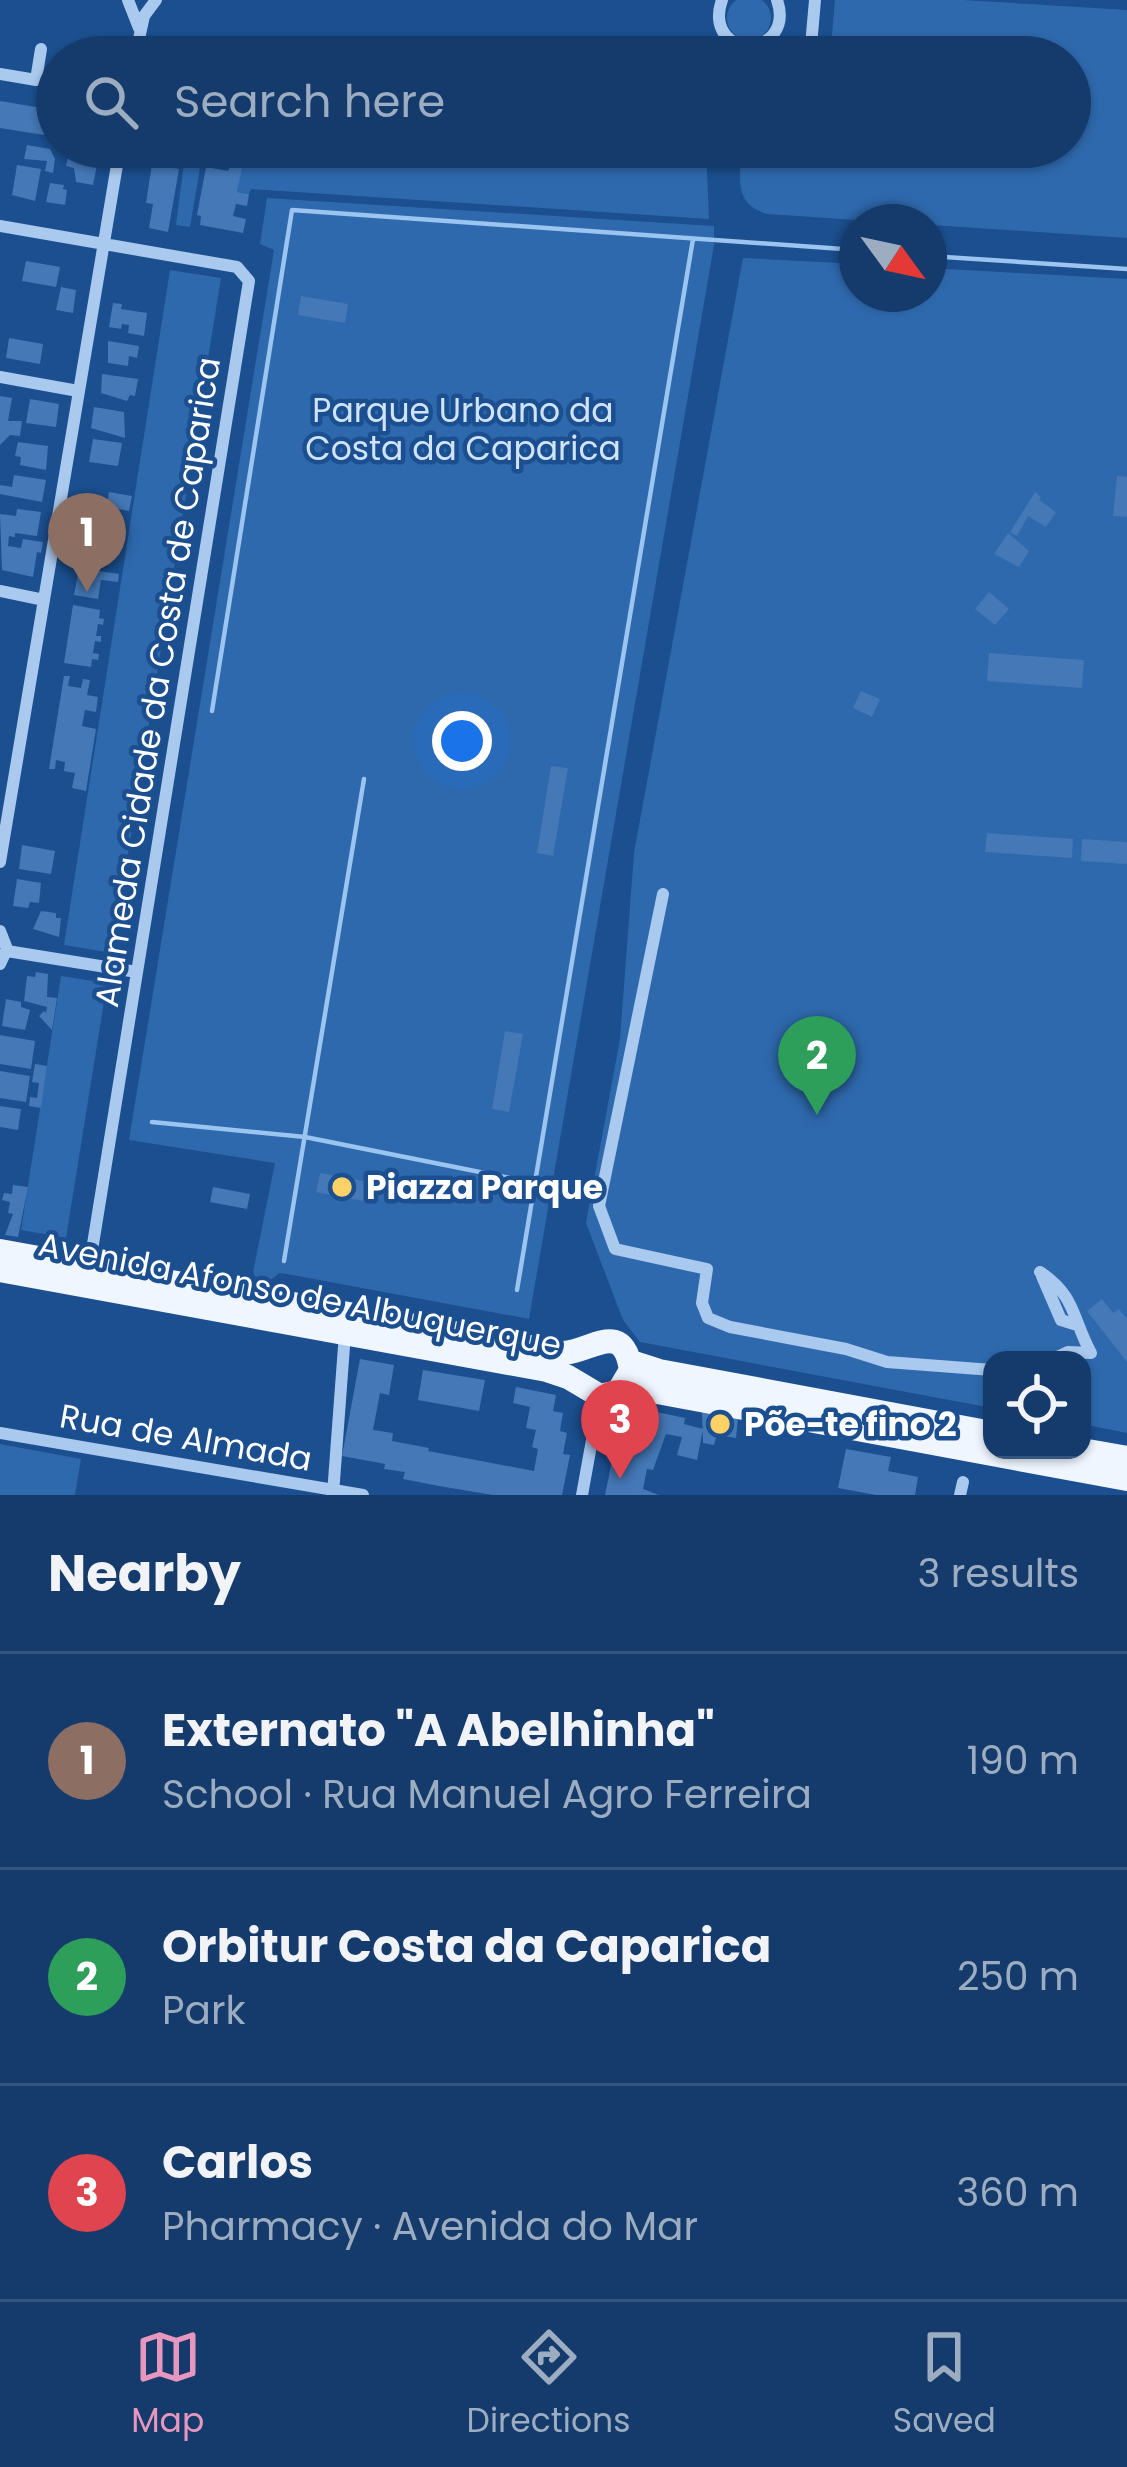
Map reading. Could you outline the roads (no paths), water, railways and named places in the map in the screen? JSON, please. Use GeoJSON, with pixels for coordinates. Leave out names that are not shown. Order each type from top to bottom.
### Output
{"type":"FeatureCollection","features":[{"type":"Feature","properties":{"kind":"main road","name":"Avenida Afonso de Albuquerque"},"geometry":{"type":"LineString","coordinates":[[0,1251],[551,1351],[580,1352],[595,1341],[613,1342],[628,1374]]}},
{"type":"Feature","properties":{"kind":"main road","name":"Avenida Afonso de Albuquerque"},"geometry":{"type":"LineString","coordinates":[[0,1270],[547,1370],[592,1393]]}},
{"type":"Feature","properties":{"kind":"main road","name":"Avenida Afonso de Albuquerque"},"geometry":{"type":"LineString","coordinates":[[580,1352],[576,1374],[592,1393]]}},
{"type":"Feature","properties":{"kind":"main road","name":"Avenida Afonso de Albuquerque"},"geometry":{"type":"LineString","coordinates":[[628,1374],[983,1432]]}},
{"type":"Feature","properties":{"kind":"main road","name":"Avenida Afonso de Albuquerque"},"geometry":{"type":"LineString","coordinates":[[628,1374],[1127,1479]]}},
{"type":"Feature","properties":{"kind":"main road"},"geometry":{"type":"LineString","coordinates":[[592,1393],[618,1392],[628,1374]]}},
{"type":"Feature","properties":{"kind":"main road"},"geometry":{"type":"LineString","coordinates":[[1091,1452],[1127,1458]]}},
{"type":"Feature","properties":{"kind":"street"},"geometry":{"type":"LineString","coordinates":[[128,0],[140,29]]}},
{"type":"Feature","properties":{"kind":"street"},"geometry":{"type":"LineString","coordinates":[[139,36],[148,0]]}},
{"type":"Feature","properties":{"kind":"street"},"geometry":{"type":"LineString","coordinates":[[712,0],[726,36]]}},
{"type":"Feature","properties":{"kind":"street"},"geometry":{"type":"LineString","coordinates":[[718,16],[722,0]]}},
{"type":"Feature","properties":{"kind":"street"},"geometry":{"type":"LineString","coordinates":[[773,36],[780,23],[777,0]]}},
{"type":"Feature","properties":{"kind":"street"},"geometry":{"type":"LineString","coordinates":[[812,36],[815,0]]}},
{"type":"Feature","properties":{"kind":"street"},"geometry":{"type":"LineString","coordinates":[[0,74],[36,80]]}},
{"type":"Feature","properties":{"kind":"street"},"geometry":{"type":"LineString","coordinates":[[0,862],[117,168]]}},
{"type":"Feature","properties":{"kind":"street"},"geometry":{"type":"LineString","coordinates":[[0,226],[104,244]]}},
{"type":"Feature","properties":{"kind":"street","name":"Alameda Cidade da Costa de Caparica"},"geometry":{"type":"LineString","coordinates":[[93,1244],[249,280],[237,267],[104,244]]}},
{"type":"Feature","properties":{"kind":"street"},"geometry":{"type":"LineString","coordinates":[[0,377],[78,391]]}},
{"type":"Feature","properties":{"kind":"street"},"geometry":{"type":"LineString","coordinates":[[0,591],[44,600]]}},
{"type":"Feature","properties":{"kind":"street"},"geometry":{"type":"LineString","coordinates":[[663,894],[599,1206],[615,1250],[707,1269],[703,1303],[708,1318],[730,1327],[846,1348],[887,1362],[983,1369]]}},
{"type":"Feature","properties":{"kind":"street"},"geometry":{"type":"LineString","coordinates":[[0,932],[4,958],[137,972]]}},
{"type":"Feature","properties":{"kind":"street"},"geometry":{"type":"LineString","coordinates":[[1040,1272],[1062,1287],[1090,1351]]}},
{"type":"Feature","properties":{"kind":"street"},"geometry":{"type":"LineString","coordinates":[[333,1492],[345,1333]]}},
{"type":"Feature","properties":{"kind":"street"},"geometry":{"type":"LineString","coordinates":[[582,1495],[592,1393]]}},
{"type":"Feature","properties":{"kind":"street","name":"Rua de Almada"},"geometry":{"type":"LineString","coordinates":[[0,1432],[363,1495]]}},
{"type":"Feature","properties":{"kind":"waterway"},"geometry":{"type":"LineString","coordinates":[[212,711],[292,210],[839,249]]}},
{"type":"Feature","properties":{"kind":"waterway"},"geometry":{"type":"LineString","coordinates":[[517,1290],[693,239]]}},
{"type":"Feature","properties":{"kind":"waterway"},"geometry":{"type":"LineString","coordinates":[[947,257],[1127,269]]}},
{"type":"Feature","properties":{"kind":"waterway"},"geometry":{"type":"LineString","coordinates":[[284,1261],[364,779]]}},
{"type":"Feature","properties":{"kind":"waterway"},"geometry":{"type":"LineString","coordinates":[[152,1122],[305,1137],[510,1178]]}},
{"type":"Feature","properties":{"kind":"place","name":"Externato \"A Abelhinha\""},"geometry":{"type":"Point","coordinates":[87,592]}},
{"type":"Feature","properties":{"kind":"place","name":"Orbitur Costa da Caparica"},"geometry":{"type":"Point","coordinates":[817,1115]}},
{"type":"Feature","properties":{"kind":"place","name":"Piazza Parque"},"geometry":{"type":"Point","coordinates":[342,1187]}},
{"type":"Feature","properties":{"kind":"place","name":"Põe-te fino 2"},"geometry":{"type":"Point","coordinates":[720,1424]}},
{"type":"Feature","properties":{"kind":"place","name":"Carlos"},"geometry":{"type":"Point","coordinates":[620,1479]}},
{"type":"Feature","properties":{"kind":"park label","name":"Parque Urbano da Costa da Caparica"},"geometry":{"type":"Point","coordinates":[463,429]}}]}
